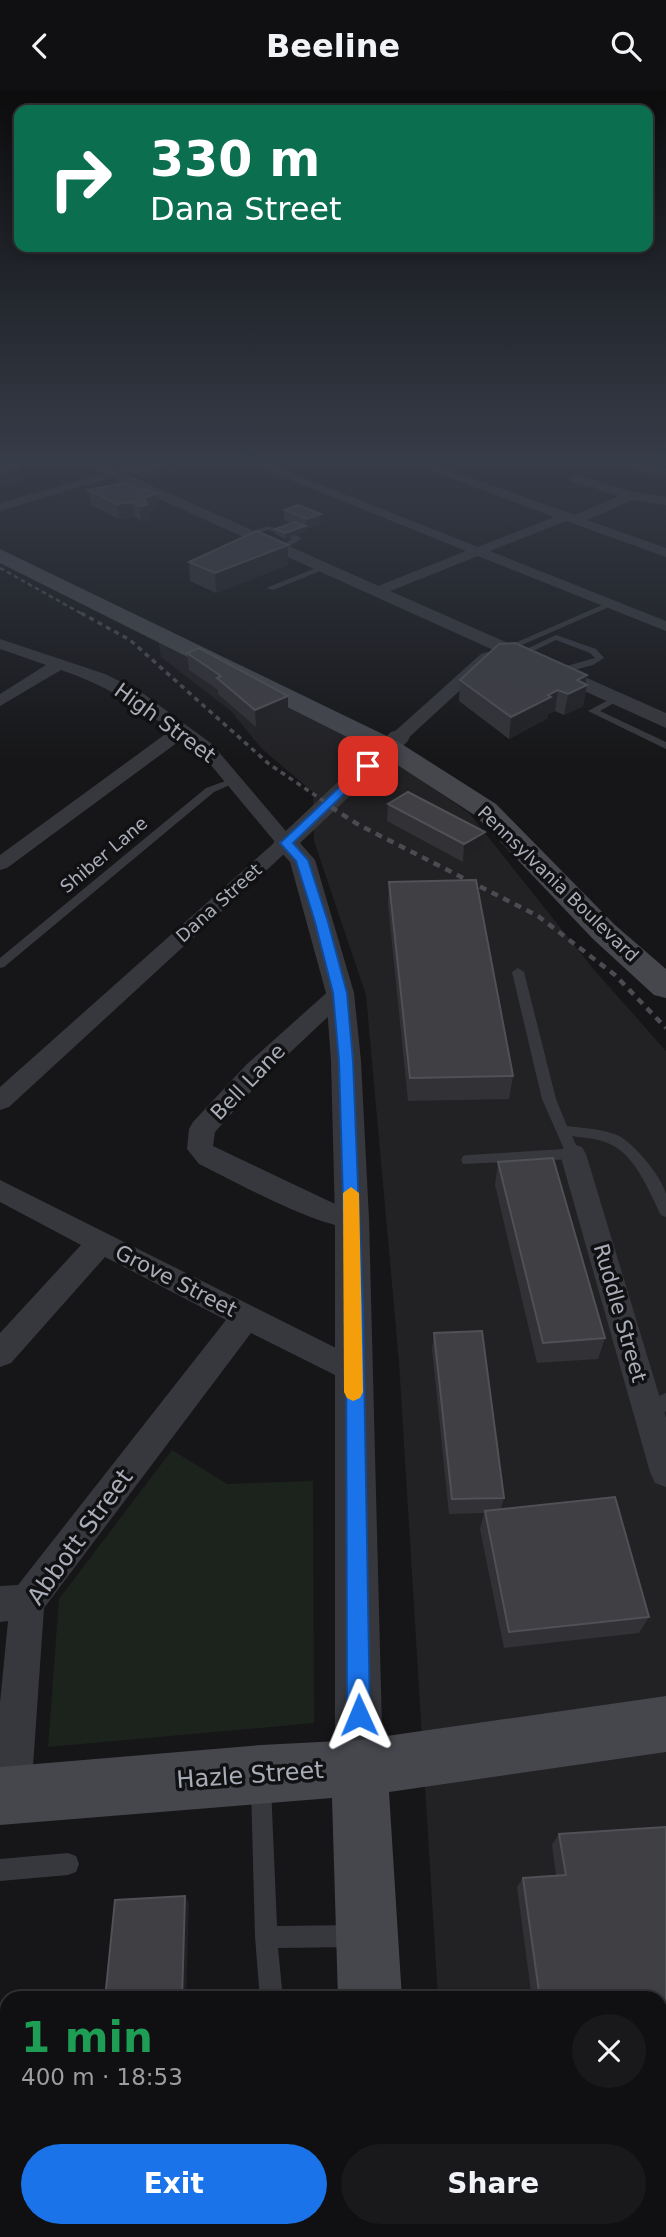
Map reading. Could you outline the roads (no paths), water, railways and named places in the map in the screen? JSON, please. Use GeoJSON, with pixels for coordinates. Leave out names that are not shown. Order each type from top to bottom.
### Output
{"type":"FeatureCollection","features":[{"type":"Feature","properties":{"kind":"main road","name":"Pennsylvania Boulevard"},"geometry":{"type":"LineString","coordinates":[[11,560],[393,742],[446,763],[486,790],[666,961]]}},
{"type":"Feature","properties":{"kind":"main road","name":"Pennsylvania Boulevard"},"geometry":{"type":"LineString","coordinates":[[37,560],[393,742],[486,810],[604,932],[666,987]]}},
{"type":"Feature","properties":{"kind":"main road","name":"Hazle Street"},"geometry":{"type":"LineString","coordinates":[[5,1796],[261,1773],[359,1768],[666,1724]]}},
{"type":"Feature","properties":{"kind":"main road"},"geometry":{"type":"LineString","coordinates":[[359,1768],[370,1991]]}},
{"type":"Feature","properties":{"kind":"street"},"geometry":{"type":"LineString","coordinates":[[307,560],[666,721]]}},
{"type":"Feature","properties":{"kind":"street"},"geometry":{"type":"LineString","coordinates":[[378,591],[454,560]]}},
{"type":"Feature","properties":{"kind":"street"},"geometry":{"type":"LineString","coordinates":[[500,560],[666,626]]}},
{"type":"Feature","properties":{"kind":"street","name":"High Street"},"geometry":{"type":"LineString","coordinates":[[0,644],[119,686],[206,748],[302,860],[340,993],[346,1061],[352,1219],[359,1768]]}},
{"type":"Feature","properties":{"kind":"street","name":"Dana Street"},"geometry":{"type":"LineString","coordinates":[[0,1101],[286,843],[393,742],[507,650]]}},
{"type":"Feature","properties":{"kind":"street"},"geometry":{"type":"LineString","coordinates":[[1,700],[60,663]]}},
{"type":"Feature","properties":{"kind":"street"},"geometry":{"type":"LineString","coordinates":[[0,864],[181,731]]}},
{"type":"Feature","properties":{"kind":"street","name":"Bell Lane"},"geometry":{"type":"LineString","coordinates":[[340,993],[256,1070],[202,1129],[200,1149],[208,1157],[326,1212],[352,1219]]}},
{"type":"Feature","properties":{"kind":"street","name":"Ruddle Street"},"geometry":{"type":"LineString","coordinates":[[568,1142],[658,1408],[666,1472]]}},
{"type":"Feature","properties":{"kind":"street","name":"Grove Street"},"geometry":{"type":"LineString","coordinates":[[0,1191],[353,1371]]}},
{"type":"Feature","properties":{"kind":"street"},"geometry":{"type":"LineString","coordinates":[[0,1353],[101,1243]]}},
{"type":"Feature","properties":{"kind":"street","name":"Abbott Street"},"geometry":{"type":"LineString","coordinates":[[5,1796],[13,1603],[247,1316]]}},
{"type":"Feature","properties":{"kind":"lane"},"geometry":{"type":"LineString","coordinates":[[270,588],[324,568]]}},
{"type":"Feature","properties":{"kind":"lane"},"geometry":{"type":"LineString","coordinates":[[507,650],[612,604]]}},
{"type":"Feature","properties":{"kind":"lane"},"geometry":{"type":"LineString","coordinates":[[507,650],[556,637],[593,651],[600,657],[591,663],[574,665],[555,672]]}},
{"type":"Feature","properties":{"kind":"lane"},"geometry":{"type":"LineString","coordinates":[[617,699],[593,711],[666,745]]}},
{"type":"Feature","properties":{"kind":"lane","name":"Shiber Lane"},"geometry":{"type":"LineString","coordinates":[[0,964],[211,790],[234,781]]}},
{"type":"Feature","properties":{"kind":"lane"},"geometry":{"type":"LineString","coordinates":[[518,972],[549,1099],[568,1142]]}},
{"type":"Feature","properties":{"kind":"lane"},"geometry":{"type":"LineString","coordinates":[[468,1160],[568,1142],[614,1140],[639,1164],[659,1192],[666,1211]]}},
{"type":"Feature","properties":{"kind":"lane"},"geometry":{"type":"LineString","coordinates":[[261,1773],[266,1937],[271,1991]]}},
{"type":"Feature","properties":{"kind":"lane"},"geometry":{"type":"LineString","coordinates":[[0,1870],[68,1864]]}},
{"type":"Feature","properties":{"kind":"lane"},"geometry":{"type":"LineString","coordinates":[[266,1937],[368,1935]]}},
{"type":"Feature","properties":{"kind":"railway"},"geometry":{"type":"LineString","coordinates":[[0,568],[84,615]]}},
{"type":"Feature","properties":{"kind":"railway"},"geometry":{"type":"LineString","coordinates":[[81,613],[130,640],[269,764],[334,808]]}},
{"type":"Feature","properties":{"kind":"railway"},"geometry":{"type":"LineString","coordinates":[[331,807],[359,825],[538,916],[615,975],[666,1028]]}}]}
